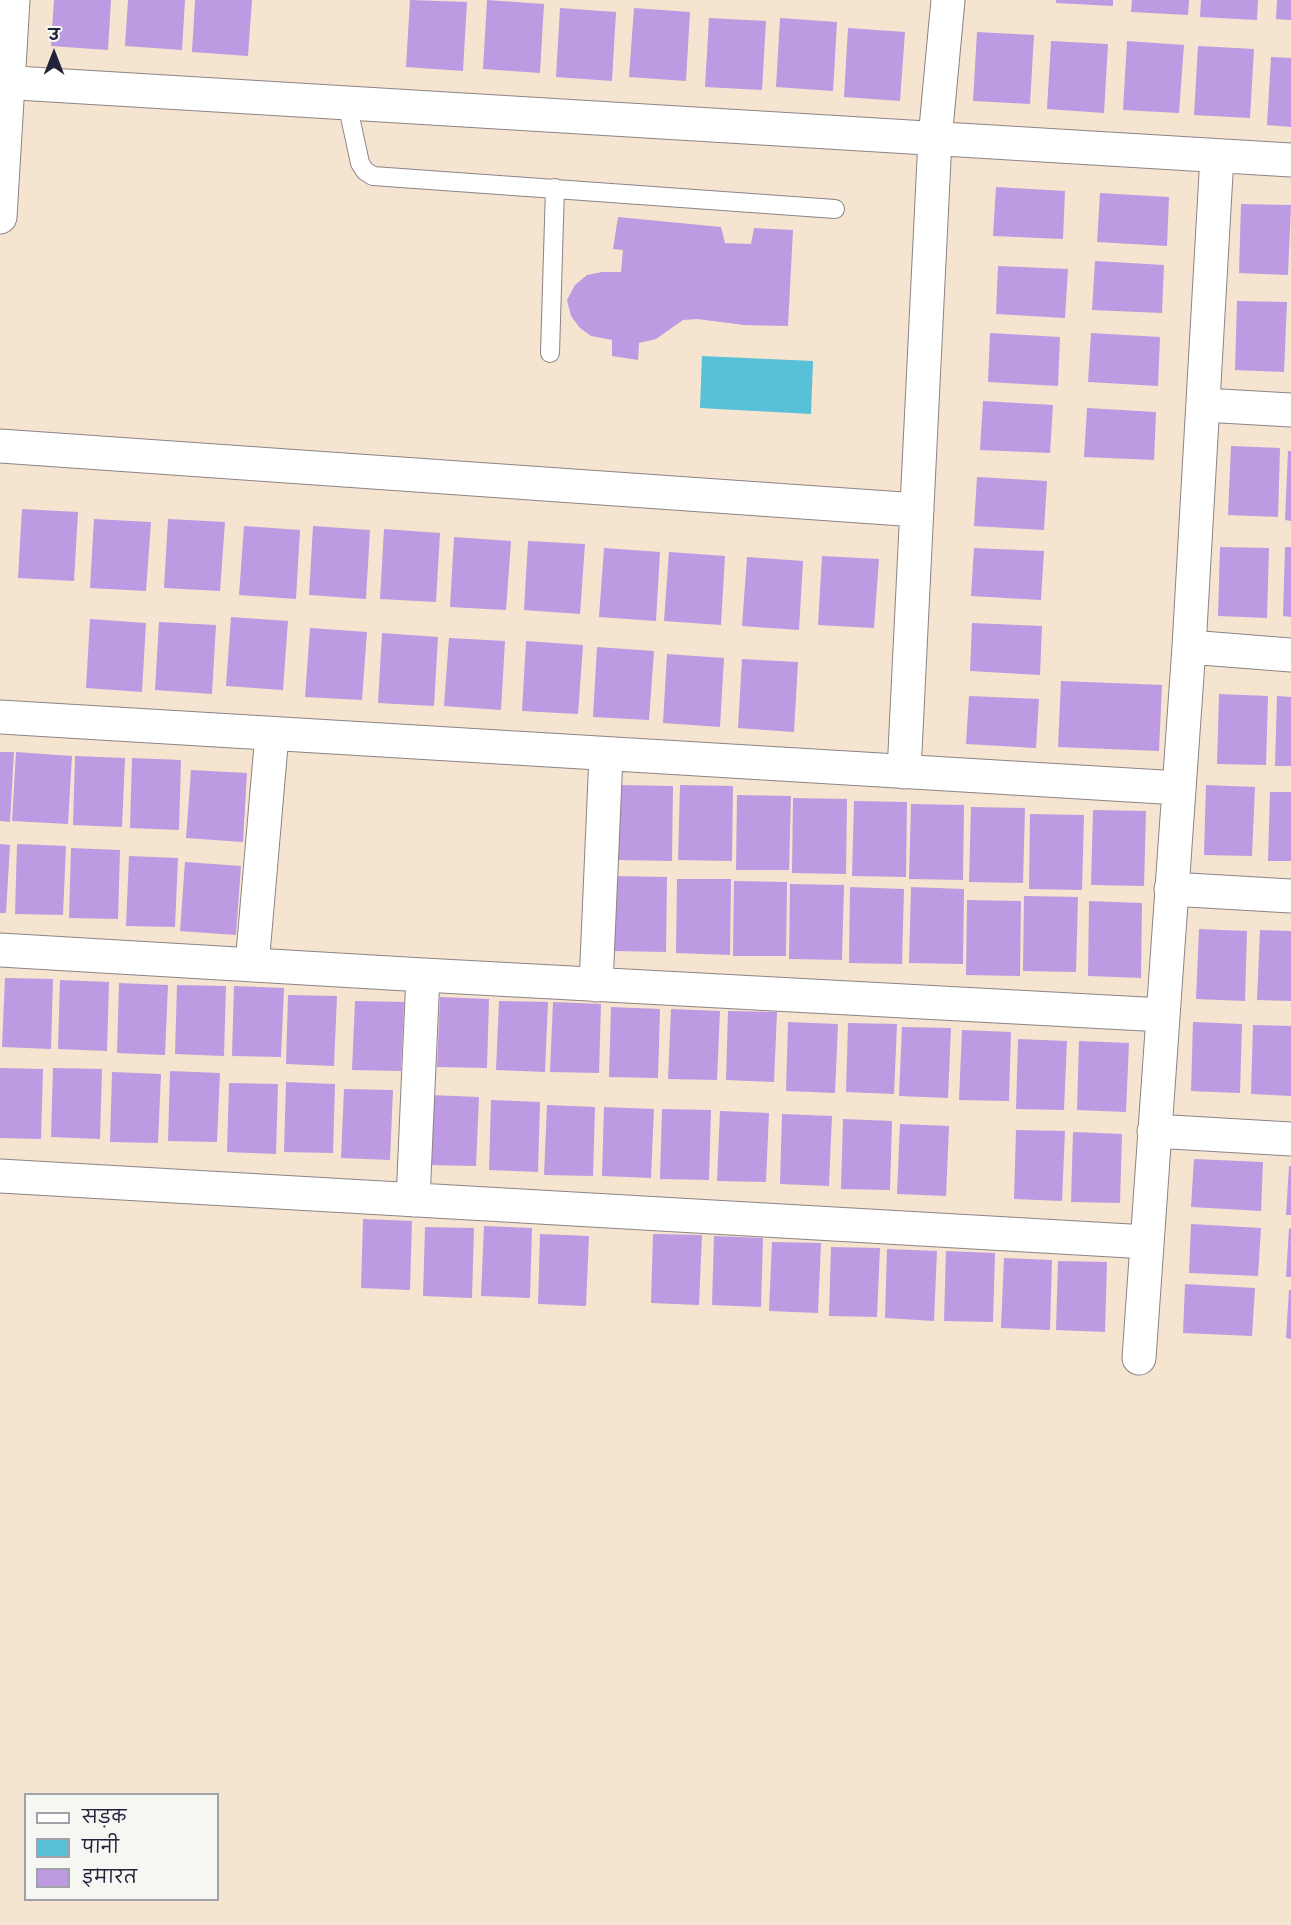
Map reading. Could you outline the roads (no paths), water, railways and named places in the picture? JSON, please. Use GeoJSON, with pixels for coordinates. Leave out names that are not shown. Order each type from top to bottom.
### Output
{"type":"FeatureCollection","features":[{"type":"Feature","properties":{"kind":"street"},"geometry":{"type":"LineString","coordinates":[[0,217],[4,82],[13,0]]}},
{"type":"Feature","properties":{"kind":"street"},"geometry":{"type":"LineString","coordinates":[[903,772],[935,139],[948,0]]}},
{"type":"Feature","properties":{"kind":"street"},"geometry":{"type":"LineString","coordinates":[[4,82],[1291,160]]}},
{"type":"Feature","properties":{"kind":"street"},"geometry":{"type":"LineString","coordinates":[[1139,1358],[1189,647],[1217,156]]}},
{"type":"Feature","properties":{"kind":"street"},"geometry":{"type":"LineString","coordinates":[[1204,405],[1291,410]]}},
{"type":"Feature","properties":{"kind":"street"},"geometry":{"type":"LineString","coordinates":[[0,446],[917,510]]}},
{"type":"Feature","properties":{"kind":"street"},"geometry":{"type":"LineString","coordinates":[[1189,647],[1291,655]]}},
{"type":"Feature","properties":{"kind":"street"},"geometry":{"type":"LineString","coordinates":[[0,717],[1179,788]]}},
{"type":"Feature","properties":{"kind":"street"},"geometry":{"type":"LineString","coordinates":[[252,965],[272,734]]}},
{"type":"Feature","properties":{"kind":"street"},"geometry":{"type":"LineString","coordinates":[[596,984],[606,755]]}},
{"type":"Feature","properties":{"kind":"street"},"geometry":{"type":"LineString","coordinates":[[1172,889],[1291,896]]}},
{"type":"Feature","properties":{"kind":"street"},"geometry":{"type":"LineString","coordinates":[[0,950],[1163,1015]]}},
{"type":"Feature","properties":{"kind":"street"},"geometry":{"type":"LineString","coordinates":[[413,1200],[423,975]]}},
{"type":"Feature","properties":{"kind":"street"},"geometry":{"type":"LineString","coordinates":[[1154,1131],[1291,1139]]}},
{"type":"Feature","properties":{"kind":"street"},"geometry":{"type":"LineString","coordinates":[[0,1176],[1147,1242]]}},
{"type":"Feature","properties":{"kind":"lane"},"geometry":{"type":"LineString","coordinates":[[347,103],[360,163],[365,171],[373,176],[835,209]]}},
{"type":"Feature","properties":{"kind":"lane"},"geometry":{"type":"LineString","coordinates":[[550,352],[555,188]]}},
{"type":"Feature","properties":{"kind":"water"},"geometry":{"type":"Polygon","coordinates":[[[702,356],[813,361],[811,414],[700,408],[702,356]]]}}]}
